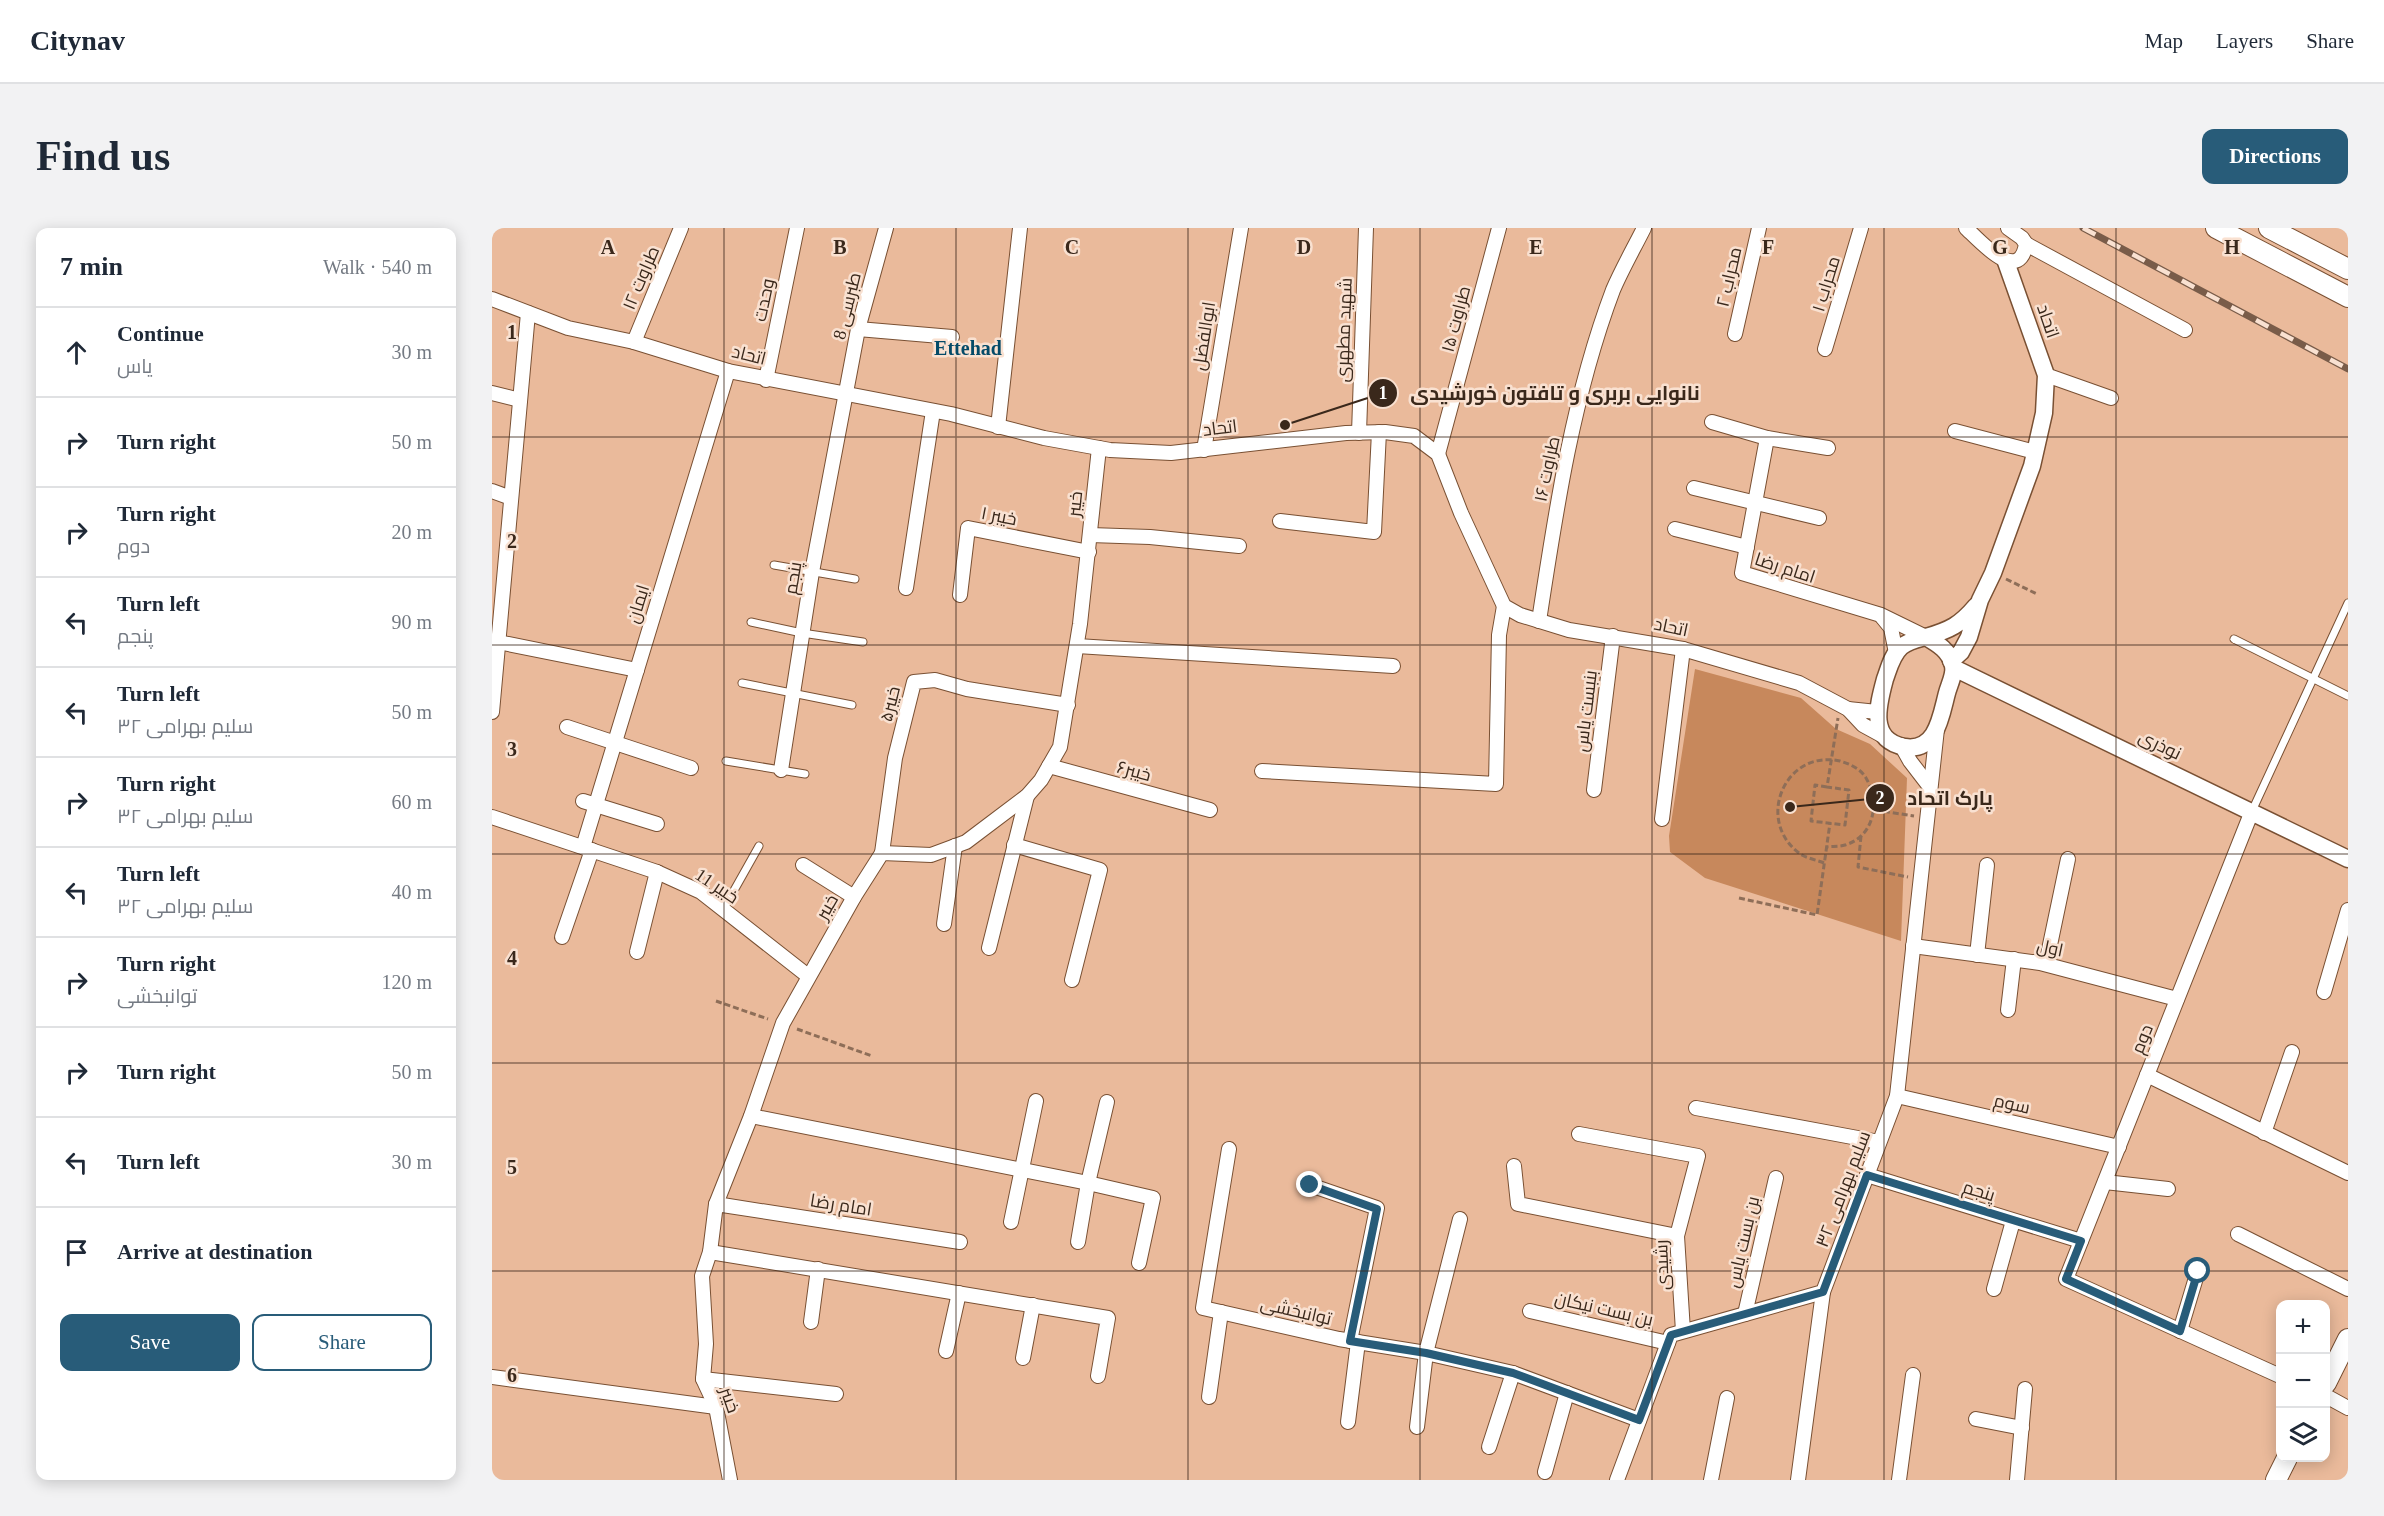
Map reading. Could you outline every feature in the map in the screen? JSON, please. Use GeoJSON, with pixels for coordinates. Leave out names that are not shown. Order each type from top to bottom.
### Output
{"type":"FeatureCollection","features":[{"type":"Feature","properties":{"kind":"main road"},"geometry":{"type":"LineString","coordinates":[[2216,228],[2347,297]]}},
{"type":"Feature","properties":{"kind":"main road"},"geometry":{"type":"LineString","coordinates":[[2269,228],[2348,269]]}},
{"type":"Feature","properties":{"kind":"main road"},"geometry":{"type":"LineString","coordinates":[[2330,1373],[2348,1339]]}},
{"type":"Feature","properties":{"kind":"main road"},"geometry":{"type":"LineString","coordinates":[[2276,1480],[2285,1462]]}},
{"type":"Feature","properties":{"kind":"street","name":"طراوت ۱۲"},"geometry":{"type":"LineString","coordinates":[[634,342],[679,228]]}},
{"type":"Feature","properties":{"kind":"street","name":"وحدت"},"geometry":{"type":"LineString","coordinates":[[766,380],[797,228]]}},
{"type":"Feature","properties":{"kind":"street","name":"طبرسی 8"},"geometry":{"type":"LineString","coordinates":[[846,394],[858,329],[886,228]]}},
{"type":"Feature","properties":{"kind":"street"},"geometry":{"type":"LineString","coordinates":[[998,428],[1020,228]]}},
{"type":"Feature","properties":{"kind":"street","name":"ابوالفضل"},"geometry":{"type":"LineString","coordinates":[[1204,450],[1241,228]]}},
{"type":"Feature","properties":{"kind":"street","name":"شهید مطهری"},"geometry":{"type":"LineString","coordinates":[[1359,433],[1366,228]]}},
{"type":"Feature","properties":{"kind":"street","name":"طراوت ۱۵"},"geometry":{"type":"LineString","coordinates":[[1438,454],[1499,228]]}},
{"type":"Feature","properties":{"kind":"street","name":"طراوت ۱۶"},"geometry":{"type":"LineString","coordinates":[[1539,621],[1562,477],[1586,376],[1614,288],[1644,228]]}},
{"type":"Feature","properties":{"kind":"street","name":"محراب ۲"},"geometry":{"type":"LineString","coordinates":[[1734,334],[1759,228]]}},
{"type":"Feature","properties":{"kind":"street","name":"محراب ۱"},"geometry":{"type":"LineString","coordinates":[[1825,349],[1861,228]]}},
{"type":"Feature","properties":{"kind":"street"},"geometry":{"type":"LineString","coordinates":[[1966,228],[1997,256],[2006,261],[2014,261],[2019,257],[2026,244]]}},
{"type":"Feature","properties":{"kind":"street"},"geometry":{"type":"LineString","coordinates":[[2008,228],[2022,238],[2026,244],[2185,330]]}},
{"type":"Feature","properties":{"kind":"street","name":"اتحاد"},"geometry":{"type":"LineString","coordinates":[[1926,637],[1950,630],[1964,621],[1980,600],[1994,573],[2035,452],[2044,413],[2046,375],[2006,261]]}},
{"type":"Feature","properties":{"kind":"street","name":"اتحاد"},"geometry":{"type":"LineString","coordinates":[[492,299],[568,328],[634,342],[728,371],[933,411],[998,428],[1099,448],[1171,453],[1379,432],[1414,436],[1438,454]]}},
{"type":"Feature","properties":{"kind":"street"},"geometry":{"type":"LineString","coordinates":[[492,712],[498,642],[497,590],[511,498],[528,313]]}},
{"type":"Feature","properties":{"kind":"street"},"geometry":{"type":"LineString","coordinates":[[858,329],[952,338]]}},
{"type":"Feature","properties":{"kind":"street","name":"ایمان"},"geometry":{"type":"LineString","coordinates":[[562,938],[587,849],[589,803],[614,743],[728,371]]}},
{"type":"Feature","properties":{"kind":"street"},"geometry":{"type":"LineString","coordinates":[[2046,375],[2111,398]]}},
{"type":"Feature","properties":{"kind":"street"},"geometry":{"type":"LineString","coordinates":[[492,393],[520,400]]}},
{"type":"Feature","properties":{"kind":"street","name":"پنجم"},"geometry":{"type":"LineString","coordinates":[[781,770],[812,572],[846,394]]}},
{"type":"Feature","properties":{"kind":"street"},"geometry":{"type":"LineString","coordinates":[[906,588],[933,411]]}},
{"type":"Feature","properties":{"kind":"street"},"geometry":{"type":"LineString","coordinates":[[1713,422],[1767,438],[1828,448]]}},
{"type":"Feature","properties":{"kind":"street"},"geometry":{"type":"LineString","coordinates":[[1955,431],[2035,452]]}},
{"type":"Feature","properties":{"kind":"street"},"geometry":{"type":"LineString","coordinates":[[1280,521],[1374,532],[1379,432]]}},
{"type":"Feature","properties":{"kind":"street","name":"امام رضا"},"geometry":{"type":"LineString","coordinates":[[1767,438],[1742,573],[1881,615],[1926,637]]}},
{"type":"Feature","properties":{"kind":"street","name":"خیبر"},"geometry":{"type":"LineString","coordinates":[[730,1480],[716,1407],[703,1379],[706,1344],[702,1276],[710,1252],[716,1204],[751,1116],[783,1023],[854,897],[882,853],[931,855],[966,842],[1027,796],[1041,780],[1060,747],[1077,646],[1099,448]]}},
{"type":"Feature","properties":{"kind":"street"},"geometry":{"type":"LineString","coordinates":[[1262,771],[1496,784],[1499,635],[1504,606],[1461,513],[1438,454]]}},
{"type":"Feature","properties":{"kind":"street"},"geometry":{"type":"LineString","coordinates":[[1694,488],[1819,518]]}},
{"type":"Feature","properties":{"kind":"street"},"geometry":{"type":"LineString","coordinates":[[492,491],[511,498]]}},
{"type":"Feature","properties":{"kind":"street","name":"خیبر ۱"},"geometry":{"type":"LineString","coordinates":[[960,595],[968,528],[1089,552]]}},
{"type":"Feature","properties":{"kind":"street"},"geometry":{"type":"LineString","coordinates":[[1675,529],[1747,547]]}},
{"type":"Feature","properties":{"kind":"street"},"geometry":{"type":"LineString","coordinates":[[1090,535],[1150,537],[1239,546]]}},
{"type":"Feature","properties":{"kind":"street","name":"اتحاد"},"geometry":{"type":"LineString","coordinates":[[1953,665],[1969,637],[1980,600]]}},
{"type":"Feature","properties":{"kind":"street","name":"اتحاد"},"geometry":{"type":"LineString","coordinates":[[1504,606],[1520,615],[1569,630],[1683,649],[1799,683],[1844,707],[1863,725],[1885,737]]}},
{"type":"Feature","properties":{"kind":"street"},"geometry":{"type":"LineString","coordinates":[[1881,615],[1891,628],[1896,653]]}},
{"type":"Feature","properties":{"kind":"street","name":"بنبست یاس"},"geometry":{"type":"LineString","coordinates":[[1594,790],[1613,636]]}},
{"type":"Feature","properties":{"kind":"street"},"geometry":{"type":"LineString","coordinates":[[1926,637],[1940,645],[1953,665],[1937,729],[1930,740],[1922,746],[1901,745],[1885,737],[1880,728],[1877,712],[1890,662],[1900,647],[1926,637]]}},
{"type":"Feature","properties":{"kind":"street"},"geometry":{"type":"LineString","coordinates":[[498,642],[637,670]]}},
{"type":"Feature","properties":{"kind":"street"},"geometry":{"type":"LineString","coordinates":[[1077,646],[1393,666]]}},
{"type":"Feature","properties":{"kind":"street"},"geometry":{"type":"LineString","coordinates":[[1662,819],[1683,649]]}},
{"type":"Feature","properties":{"kind":"street","name":"نوذری"},"geometry":{"type":"LineString","coordinates":[[1953,665],[2348,859]]}},
{"type":"Feature","properties":{"kind":"street","name":"خیبر۵"},"geometry":{"type":"LineString","coordinates":[[882,853],[895,758],[914,682],[935,680],[967,688],[1068,705]]}},
{"type":"Feature","properties":{"kind":"street","name":"اتحاد"},"geometry":{"type":"LineString","coordinates":[[1844,707],[1877,712]]}},
{"type":"Feature","properties":{"kind":"street"},"geometry":{"type":"LineString","coordinates":[[567,727],[691,768]]}},
{"type":"Feature","properties":{"kind":"street","name":"سلیم بهرامی ۳۲"},"geometry":{"type":"LineString","coordinates":[[1798,1480],[1823,1292],[1897,1096],[1937,729]]}},
{"type":"Feature","properties":{"kind":"street"},"geometry":{"type":"LineString","coordinates":[[1901,745],[1930,787]]}},
{"type":"Feature","properties":{"kind":"street","name":"خیبر۶"},"geometry":{"type":"LineString","coordinates":[[1049,766],[1210,810]]}},
{"type":"Feature","properties":{"kind":"street"},"geometry":{"type":"LineString","coordinates":[[988,948],[1027,796]]}},
{"type":"Feature","properties":{"kind":"street"},"geometry":{"type":"LineString","coordinates":[[589,803],[657,824]]}},
{"type":"Feature","properties":{"kind":"street","name":"دوم"},"geometry":{"type":"LineString","coordinates":[[2180,1331],[2066,1279],[2252,811]]}},
{"type":"Feature","properties":{"kind":"street","name":"خبیر 11"},"geometry":{"type":"LineString","coordinates":[[492,817],[657,872],[701,892],[808,976]]}},
{"type":"Feature","properties":{"kind":"street"},"geometry":{"type":"LineString","coordinates":[[1014,844],[1100,870],[1072,980]]}},
{"type":"Feature","properties":{"kind":"street"},"geometry":{"type":"LineString","coordinates":[[944,924],[955,846]]}},
{"type":"Feature","properties":{"kind":"street"},"geometry":{"type":"LineString","coordinates":[[2046,964],[2068,859]]}},
{"type":"Feature","properties":{"kind":"street"},"geometry":{"type":"LineString","coordinates":[[803,865],[854,897]]}},
{"type":"Feature","properties":{"kind":"street"},"geometry":{"type":"LineString","coordinates":[[1977,955],[1987,865]]}},
{"type":"Feature","properties":{"kind":"street"},"geometry":{"type":"LineString","coordinates":[[637,952],[657,872]]}},
{"type":"Feature","properties":{"kind":"street"},"geometry":{"type":"LineString","coordinates":[[2324,992],[2348,910]]}},
{"type":"Feature","properties":{"kind":"street","name":"اول"},"geometry":{"type":"LineString","coordinates":[[1913,946],[2046,964],[2177,999]]}},
{"type":"Feature","properties":{"kind":"street"},"geometry":{"type":"LineString","coordinates":[[2008,1010],[2014,960]]}},
{"type":"Feature","properties":{"kind":"street"},"geometry":{"type":"LineString","coordinates":[[2264,1132],[2292,1052]]}},
{"type":"Feature","properties":{"kind":"street"},"geometry":{"type":"LineString","coordinates":[[2147,1075],[2348,1173]]}},
{"type":"Feature","properties":{"kind":"street","name":"سوم"},"geometry":{"type":"LineString","coordinates":[[1897,1096],[2119,1147]]}},
{"type":"Feature","properties":{"kind":"street"},"geometry":{"type":"LineString","coordinates":[[1011,1222],[1036,1101]]}},
{"type":"Feature","properties":{"kind":"street"},"geometry":{"type":"LineString","coordinates":[[1078,1242],[1088,1183],[1107,1102]]}},
{"type":"Feature","properties":{"kind":"street"},"geometry":{"type":"LineString","coordinates":[[1696,1108],[1879,1142]]}},
{"type":"Feature","properties":{"kind":"street"},"geometry":{"type":"LineString","coordinates":[[751,1116],[1021,1169],[1153,1198],[1139,1263]]}},
{"type":"Feature","properties":{"kind":"street","name":"رشیدی"},"geometry":{"type":"LineString","coordinates":[[1579,1134],[1698,1156],[1677,1236],[1683,1332]]}},
{"type":"Feature","properties":{"kind":"street"},"geometry":{"type":"LineString","coordinates":[[1209,1397],[1221,1312],[1203,1308],[1228,1149]]}},
{"type":"Feature","properties":{"kind":"street"},"geometry":{"type":"LineString","coordinates":[[1514,1166],[1518,1204],[1677,1236]]}},
{"type":"Feature","properties":{"kind":"street","name":"پنجم"},"geometry":{"type":"LineString","coordinates":[[1867,1175],[2081,1241]]}},
{"type":"Feature","properties":{"kind":"street","name":"بن بست یاس"},"geometry":{"type":"LineString","coordinates":[[1745,1314],[1776,1178]]}},
{"type":"Feature","properties":{"kind":"street"},"geometry":{"type":"LineString","coordinates":[[2105,1182],[2168,1189]]}},
{"type":"Feature","properties":{"kind":"street"},"geometry":{"type":"LineString","coordinates":[[1310,1185],[1377,1209],[1354,1342],[1348,1422]]}},
{"type":"Feature","properties":{"kind":"street","name":"امام رضا"},"geometry":{"type":"LineString","coordinates":[[716,1204],[960,1242]]}},
{"type":"Feature","properties":{"kind":"street"},"geometry":{"type":"LineString","coordinates":[[1417,1427],[1426,1353],[1460,1219]]}},
{"type":"Feature","properties":{"kind":"street"},"geometry":{"type":"LineString","coordinates":[[1994,1288],[2013,1221]]}},
{"type":"Feature","properties":{"kind":"street"},"geometry":{"type":"LineString","coordinates":[[2238,1234],[2348,1289]]}},
{"type":"Feature","properties":{"kind":"street"},"geometry":{"type":"LineString","coordinates":[[710,1252],[1108,1318],[1098,1376]]}},
{"type":"Feature","properties":{"kind":"street"},"geometry":{"type":"LineString","coordinates":[[811,1322],[818,1269]]}},
{"type":"Feature","properties":{"kind":"street"},"geometry":{"type":"LineString","coordinates":[[2198,1271],[2180,1331],[2276,1374]]}},
{"type":"Feature","properties":{"kind":"street"},"geometry":{"type":"LineString","coordinates":[[1617,1480],[1671,1335],[1823,1292]]}},
{"type":"Feature","properties":{"kind":"street"},"geometry":{"type":"LineString","coordinates":[[946,1351],[960,1293]]}},
{"type":"Feature","properties":{"kind":"street"},"geometry":{"type":"LineString","coordinates":[[1023,1358],[1033,1305]]}},
{"type":"Feature","properties":{"kind":"street","name":"بن بست نیکان"},"geometry":{"type":"LineString","coordinates":[[1530,1311],[1668,1343]]}},
{"type":"Feature","properties":{"kind":"street","name":"توانبخشی"},"geometry":{"type":"LineString","coordinates":[[1221,1312],[1354,1342],[1426,1353],[1513,1373],[1639,1420]]}},
{"type":"Feature","properties":{"kind":"street"},"geometry":{"type":"LineString","coordinates":[[1489,1448],[1513,1373]]}},
{"type":"Feature","properties":{"kind":"street"},"geometry":{"type":"LineString","coordinates":[[1899,1480],[1913,1375]]}},
{"type":"Feature","properties":{"kind":"street"},"geometry":{"type":"LineString","coordinates":[[492,1377],[716,1407]]}},
{"type":"Feature","properties":{"kind":"street"},"geometry":{"type":"LineString","coordinates":[[703,1379],[836,1394]]}},
{"type":"Feature","properties":{"kind":"street"},"geometry":{"type":"LineString","coordinates":[[2017,1480],[2025,1389]]}},
{"type":"Feature","properties":{"kind":"street"},"geometry":{"type":"LineString","coordinates":[[1545,1472],[1567,1393]]}},
{"type":"Feature","properties":{"kind":"street"},"geometry":{"type":"LineString","coordinates":[[1712,1480],[1727,1398]]}},
{"type":"Feature","properties":{"kind":"street"},"geometry":{"type":"LineString","coordinates":[[2330,1399],[2348,1408]]}},
{"type":"Feature","properties":{"kind":"street"},"geometry":{"type":"LineString","coordinates":[[1976,1419],[2022,1428]]}},
{"type":"Feature","properties":{"kind":"lane"},"geometry":{"type":"LineString","coordinates":[[774,566],[855,579]]}},
{"type":"Feature","properties":{"kind":"lane"},"geometry":{"type":"LineString","coordinates":[[2252,811],[2348,603]]}},
{"type":"Feature","properties":{"kind":"lane"},"geometry":{"type":"LineString","coordinates":[[751,622],[802,633],[863,642]]}},
{"type":"Feature","properties":{"kind":"lane"},"geometry":{"type":"LineString","coordinates":[[2234,639],[2348,696]]}},
{"type":"Feature","properties":{"kind":"lane"},"geometry":{"type":"LineString","coordinates":[[742,683],[852,705]]}},
{"type":"Feature","properties":{"kind":"lane"},"geometry":{"type":"LineString","coordinates":[[726,761],[805,774]]}},
{"type":"Feature","properties":{"kind":"lane"},"geometry":{"type":"LineString","coordinates":[[723,910],[759,846]]}},
{"type":"Feature","properties":{"kind":"path"},"geometry":{"type":"LineString","coordinates":[[1994,573],[2037,594]]}},
{"type":"Feature","properties":{"kind":"path"},"geometry":{"type":"LineString","coordinates":[[1827,787],[1831,759],[1844,707]]}},
{"type":"Feature","properties":{"kind":"path"},"geometry":{"type":"LineString","coordinates":[[1824,863],[1799,854],[1782,833],[1777,807],[1785,781],[1805,764],[1831,759],[1849,764],[1864,775],[1873,791],[1875,810],[1870,824],[1861,836],[1845,845],[1827,847]]}},
{"type":"Feature","properties":{"kind":"path"},"geometry":{"type":"LineString","coordinates":[[1815,785],[1827,787],[1849,790],[1845,825],[1811,821],[1815,785]]}},
{"type":"Feature","properties":{"kind":"path"},"geometry":{"type":"LineString","coordinates":[[1875,810],[1927,818]]}},
{"type":"Feature","properties":{"kind":"path"},"geometry":{"type":"LineString","coordinates":[[1738,898],[1817,915],[1830,823]]}},
{"type":"Feature","properties":{"kind":"path"},"geometry":{"type":"LineString","coordinates":[[1861,836],[1858,867],[1920,879]]}},
{"type":"Feature","properties":{"kind":"shaded area"},"geometry":{"type":"Polygon","coordinates":[[[1695,669],[1801,698],[1836,729],[1870,744],[1907,778],[1901,941],[1705,878],[1670,852],[1669,836],[1695,669]]]}},
{"type":"Feature","properties":{"kind":"railway"},"geometry":{"type":"LineString","coordinates":[[2083,228],[2348,369]]}},
{"type":"Feature","properties":{"kind":"place","name":"نانوایی بربری و تافتون خورشیدی"},"geometry":{"type":"Point","coordinates":[1285,425]}},
{"type":"Feature","properties":{"kind":"place","name":"پارک اتحاد"},"geometry":{"type":"Point","coordinates":[1790,807]}},
{"type":"Feature","properties":{"kind":"district","name":"Ettehad"},"geometry":{"type":"Point","coordinates":[968,348]}},
{"type":"Feature","properties":{"kind":"route"},"geometry":{"type":"LineString","coordinates":[[1310,1185],[1377,1209],[1350,1341],[1426,1353],[1513,1373],[1639,1420],[1671,1335],[1823,1292],[1867,1175],[2081,1241],[2066,1279],[2180,1331],[2198,1271]]}}]}
